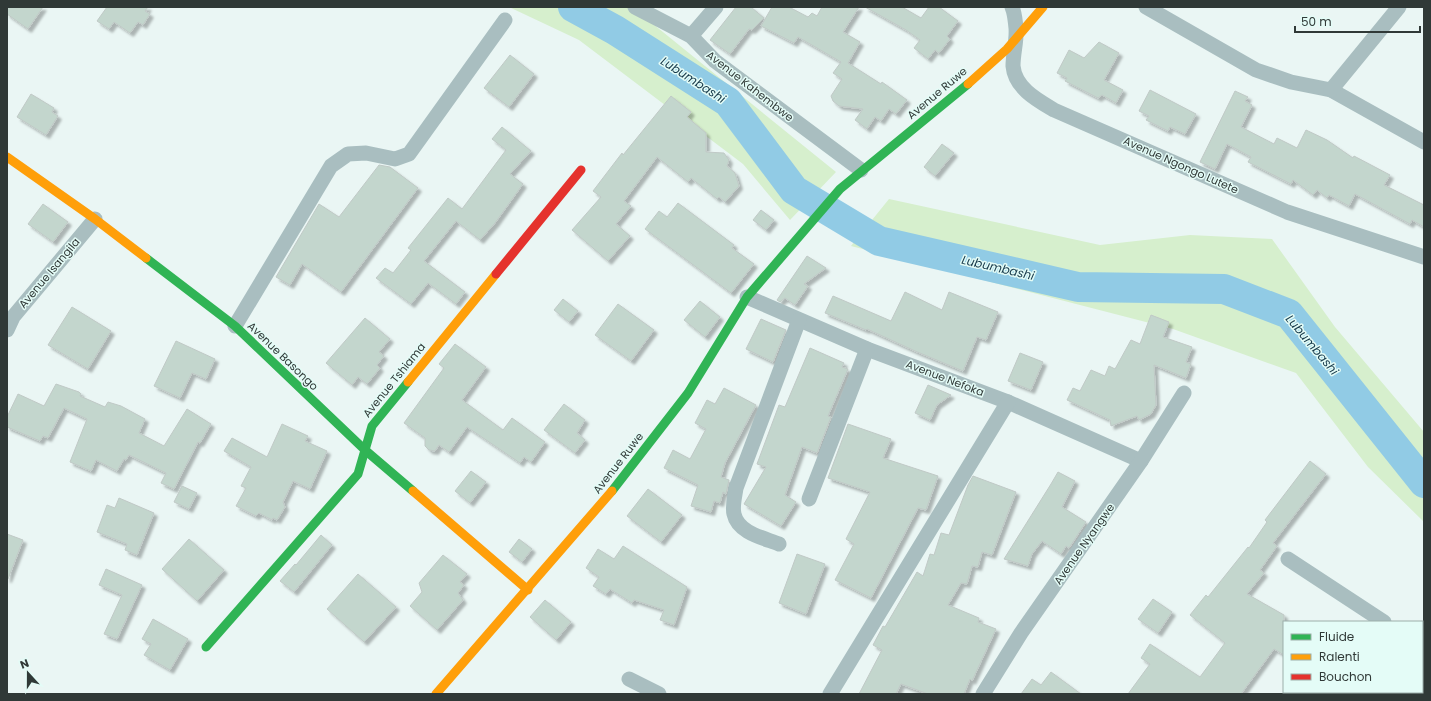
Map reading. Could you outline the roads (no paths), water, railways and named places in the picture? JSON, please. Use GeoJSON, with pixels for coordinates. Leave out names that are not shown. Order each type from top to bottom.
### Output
{"type":"FeatureCollection","features":[{"type":"Feature","properties":{"kind":"street","name":"Avenue Kahembwe"},"geometry":{"type":"LineString","coordinates":[[635,7],[690,36],[715,61],[861,170]]}},
{"type":"Feature","properties":{"kind":"street"},"geometry":{"type":"LineString","coordinates":[[690,36],[716,7]]}},
{"type":"Feature","properties":{"kind":"street","name":"Avenue Ngongo Lutete"},"geometry":{"type":"LineString","coordinates":[[1012,7],[1015,14],[1017,38],[1013,66],[1018,79],[1026,92],[1054,110],[1287,212],[1424,257]]}},
{"type":"Feature","properties":{"kind":"street","name":"Avenue Ruwe"},"geometry":{"type":"LineString","coordinates":[[436,694],[601,505],[688,393],[747,298],[801,233],[840,189],[861,170],[947,102],[1008,49],[1043,7]]}},
{"type":"Feature","properties":{"kind":"street"},"geometry":{"type":"LineString","coordinates":[[1146,7],[1256,70],[1291,82],[1330,90],[1424,142]]}},
{"type":"Feature","properties":{"kind":"street"},"geometry":{"type":"LineString","coordinates":[[1330,90],[1398,7]]}},
{"type":"Feature","properties":{"kind":"street"},"geometry":{"type":"LineString","coordinates":[[235,326],[331,166],[348,154],[366,153],[395,159],[409,154],[504,20]]}},
{"type":"Feature","properties":{"kind":"street","name":"Avenue Basongo"},"geometry":{"type":"LineString","coordinates":[[7,157],[95,219],[235,326],[365,450],[528,590]]}},
{"type":"Feature","properties":{"kind":"street","name":"Avenue Tshiama"},"geometry":{"type":"LineString","coordinates":[[206,647],[358,474],[372,426],[581,170]]}},
{"type":"Feature","properties":{"kind":"street","name":"Avenue Isangila"},"geometry":{"type":"LineString","coordinates":[[7,330],[13,317],[95,219]]}},
{"type":"Feature","properties":{"kind":"street","name":"Avenue Nefoka"},"geometry":{"type":"LineString","coordinates":[[747,298],[867,348],[1008,402],[1141,461]]}},
{"type":"Feature","properties":{"kind":"street"},"geometry":{"type":"LineString","coordinates":[[779,544],[738,525],[734,513],[736,488],[799,320]]}},
{"type":"Feature","properties":{"kind":"street"},"geometry":{"type":"LineString","coordinates":[[809,499],[867,348]]}},
{"type":"Feature","properties":{"kind":"street","name":"Avenue Nyangwe"},"geometry":{"type":"LineString","coordinates":[[983,694],[1021,633],[1141,461],[1184,393]]}},
{"type":"Feature","properties":{"kind":"street"},"geometry":{"type":"LineString","coordinates":[[830,694],[1008,402]]}},
{"type":"Feature","properties":{"kind":"street"},"geometry":{"type":"LineString","coordinates":[[1288,559],[1382,621]]}},
{"type":"Feature","properties":{"kind":"street"},"geometry":{"type":"LineString","coordinates":[[628,679],[659,694]]}},
{"type":"Feature","properties":{"kind":"waterway","name":"Lubumbashi"},"geometry":{"type":"LineString","coordinates":[[573,7],[615,30],[728,102],[794,190],[879,241],[1078,287],[1224,289],[1289,314],[1424,483]]}}]}
